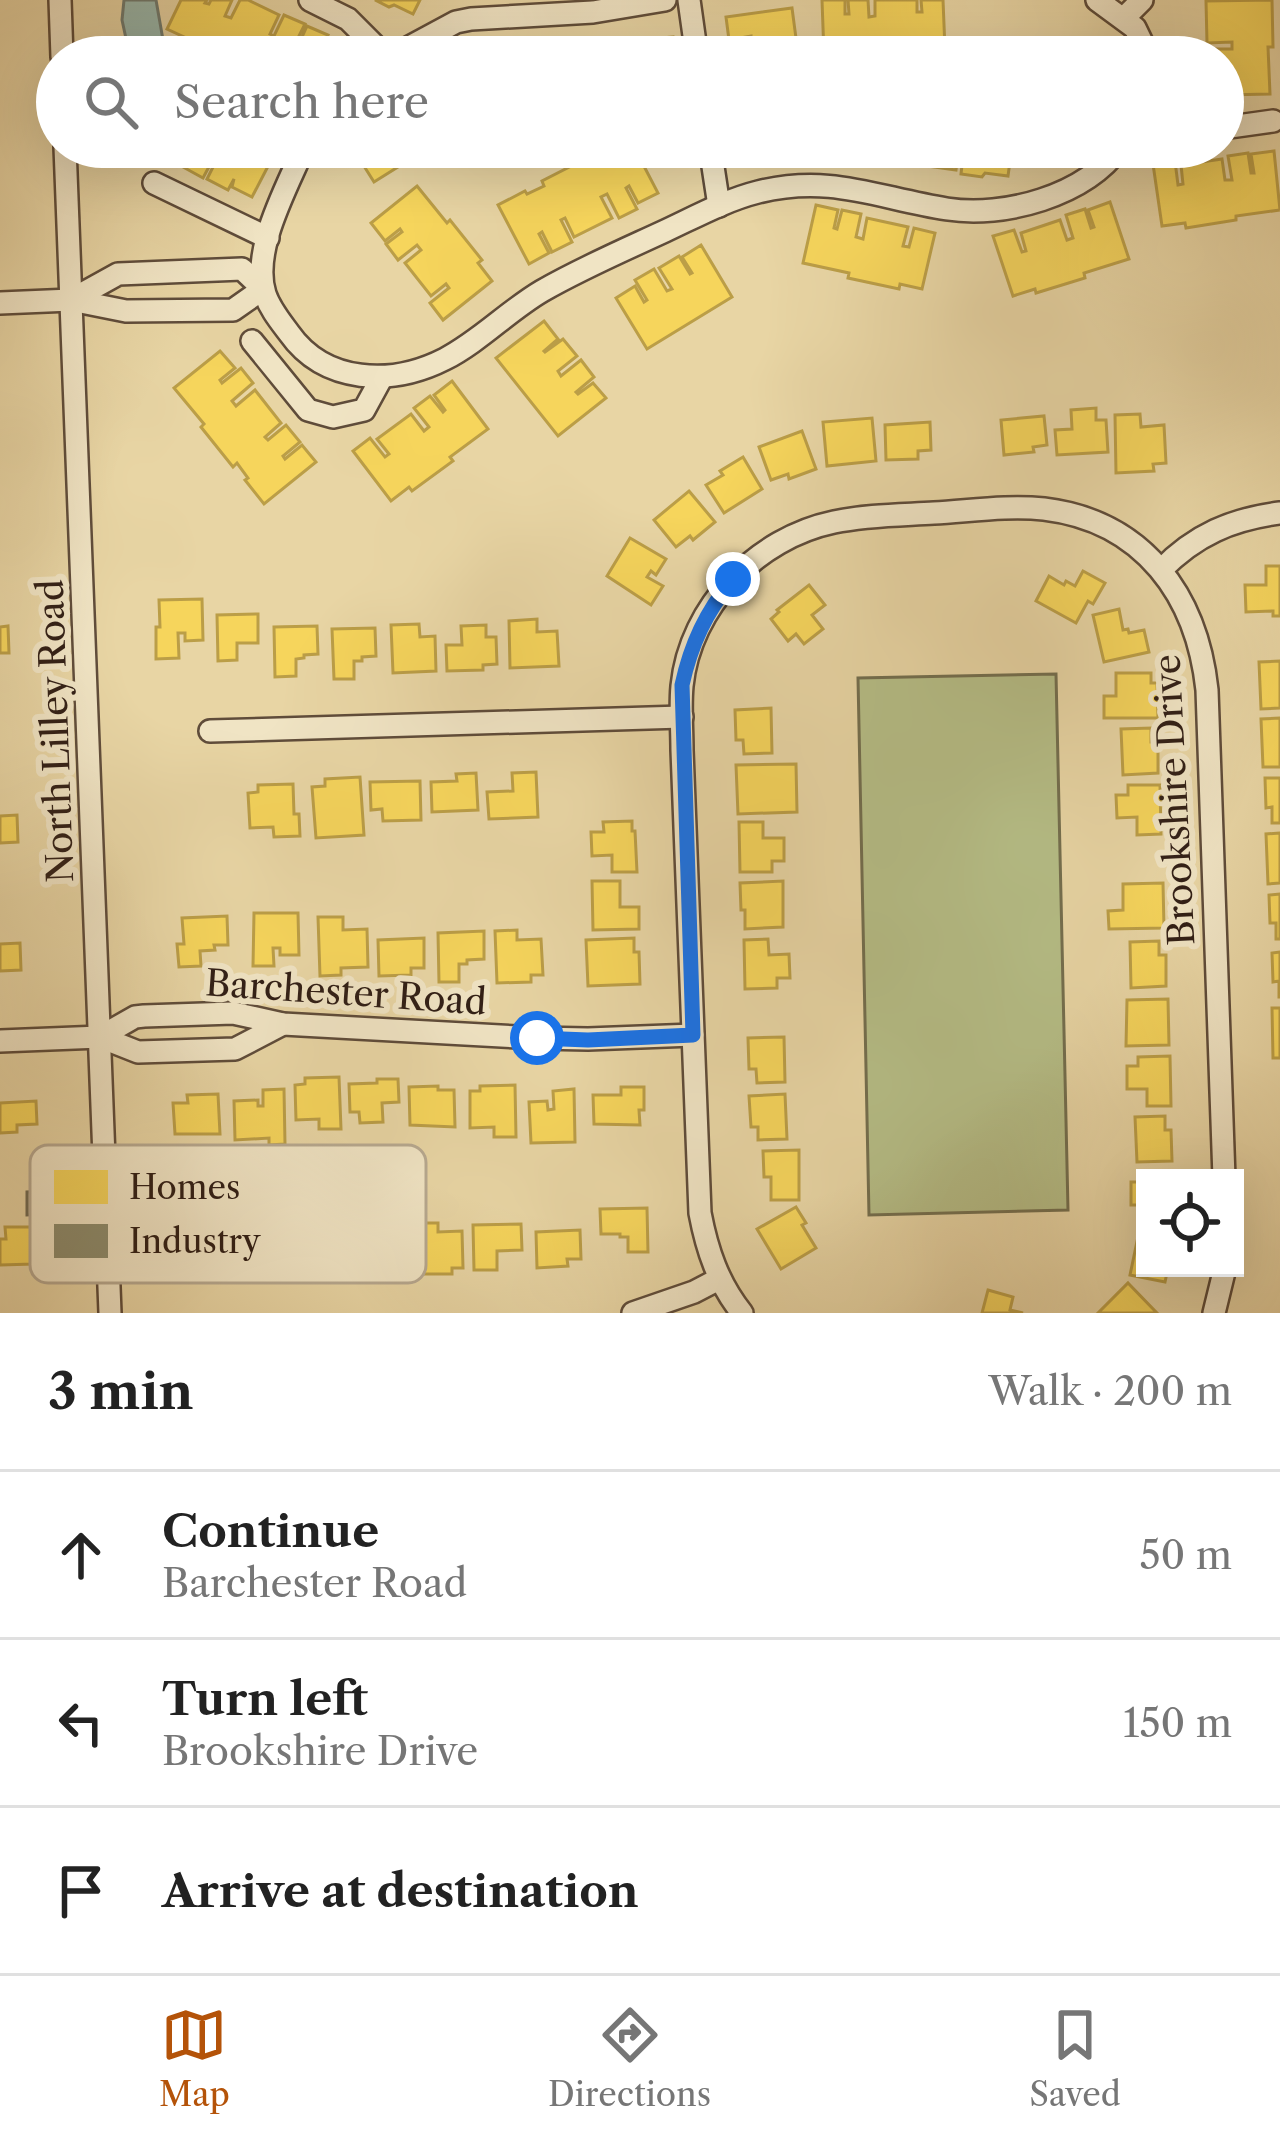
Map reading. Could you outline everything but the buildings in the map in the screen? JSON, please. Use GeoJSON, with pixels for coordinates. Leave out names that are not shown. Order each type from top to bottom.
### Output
{"type":"FeatureCollection","features":[{"type":"Feature","properties":{"kind":"street"},"geometry":{"type":"LineString","coordinates":[[60,0],[61,36]]}},
{"type":"Feature","properties":{"kind":"street"},"geometry":{"type":"LineString","coordinates":[[310,0],[348,19],[366,36]]}},
{"type":"Feature","properties":{"kind":"street"},"geometry":{"type":"LineString","coordinates":[[429,36],[471,19],[665,0]]}},
{"type":"Feature","properties":{"kind":"street"},"geometry":{"type":"LineString","coordinates":[[689,0],[695,36]]}},
{"type":"Feature","properties":{"kind":"street"},"geometry":{"type":"LineString","coordinates":[[1096,0],[1124,18],[1139,36]]}},
{"type":"Feature","properties":{"kind":"street"},"geometry":{"type":"LineString","coordinates":[[1124,18],[1142,0]]}},
{"type":"Feature","properties":{"kind":"street"},"geometry":{"type":"LineString","coordinates":[[1244,125],[1273,121]]}},
{"type":"Feature","properties":{"kind":"street","name":"North Lilley Road"},"geometry":{"type":"LineString","coordinates":[[66,168],[104,1145]]}},
{"type":"Feature","properties":{"kind":"street"},"geometry":{"type":"LineString","coordinates":[[296,168],[268,238],[263,289],[296,344],[311,357],[333,370],[382,377],[441,361],[557,282],[754,193],[814,184],[842,186],[950,210],[976,211],[1046,198],[1098,168]]}},
{"type":"Feature","properties":{"kind":"street"},"geometry":{"type":"LineString","coordinates":[[713,168],[719,206]]}},
{"type":"Feature","properties":{"kind":"street"},"geometry":{"type":"LineString","coordinates":[[154,183],[268,238]]}},
{"type":"Feature","properties":{"kind":"street"},"geometry":{"type":"LineString","coordinates":[[71,300],[118,274],[242,269],[263,289]]}},
{"type":"Feature","properties":{"kind":"street"},"geometry":{"type":"LineString","coordinates":[[0,304],[71,300],[126,311],[233,310],[263,289]]}},
{"type":"Feature","properties":{"kind":"street"},"geometry":{"type":"LineString","coordinates":[[252,341],[308,410],[333,417],[364,410],[382,377]]}},
{"type":"Feature","properties":{"kind":"street","name":"Brookshire Drive"},"geometry":{"type":"LineString","coordinates":[[742,1313],[719,1279],[700,1213],[682,685],[697,632],[733,579],[759,556],[815,526],[863,518],[1046,509],[1111,530],[1161,570],[1178,592],[1204,656],[1207,690],[1224,1169]]}},
{"type":"Feature","properties":{"kind":"street"},"geometry":{"type":"LineString","coordinates":[[1161,570],[1218,527],[1280,513]]}},
{"type":"Feature","properties":{"kind":"street"},"geometry":{"type":"LineString","coordinates":[[210,731],[682,717]]}},
{"type":"Feature","properties":{"kind":"street","name":"Barchester Road"},"geometry":{"type":"LineString","coordinates":[[0,1041],[100,1036],[135,1017],[233,1013],[283,1024],[554,1039],[693,1035]]}},
{"type":"Feature","properties":{"kind":"street"},"geometry":{"type":"LineString","coordinates":[[100,1036],[138,1052],[235,1048],[283,1024]]}},
{"type":"Feature","properties":{"kind":"street"},"geometry":{"type":"LineString","coordinates":[[1214,1313],[1223,1277]]}},
{"type":"Feature","properties":{"kind":"street"},"geometry":{"type":"LineString","coordinates":[[633,1313],[719,1279]]}},
{"type":"Feature","properties":{"kind":"street","name":"North Lilley Road"},"geometry":{"type":"LineString","coordinates":[[109,1283],[110,1313]]}},
{"type":"Feature","properties":{"kind":"green space"},"geometry":{"type":"Polygon","coordinates":[[[1056,674],[1068,1210],[869,1215],[858,678],[1056,674]]]}},
{"type":"Feature","properties":{"kind":"water"},"geometry":{"type":"Polygon","coordinates":[[[124,0],[156,0],[162,36],[125,36],[124,0]]]}},
{"type":"Feature","properties":{"kind":"route"},"geometry":{"type":"LineString","coordinates":[[537,1038],[693,1035],[682,685],[697,632],[733,579]]}}]}
